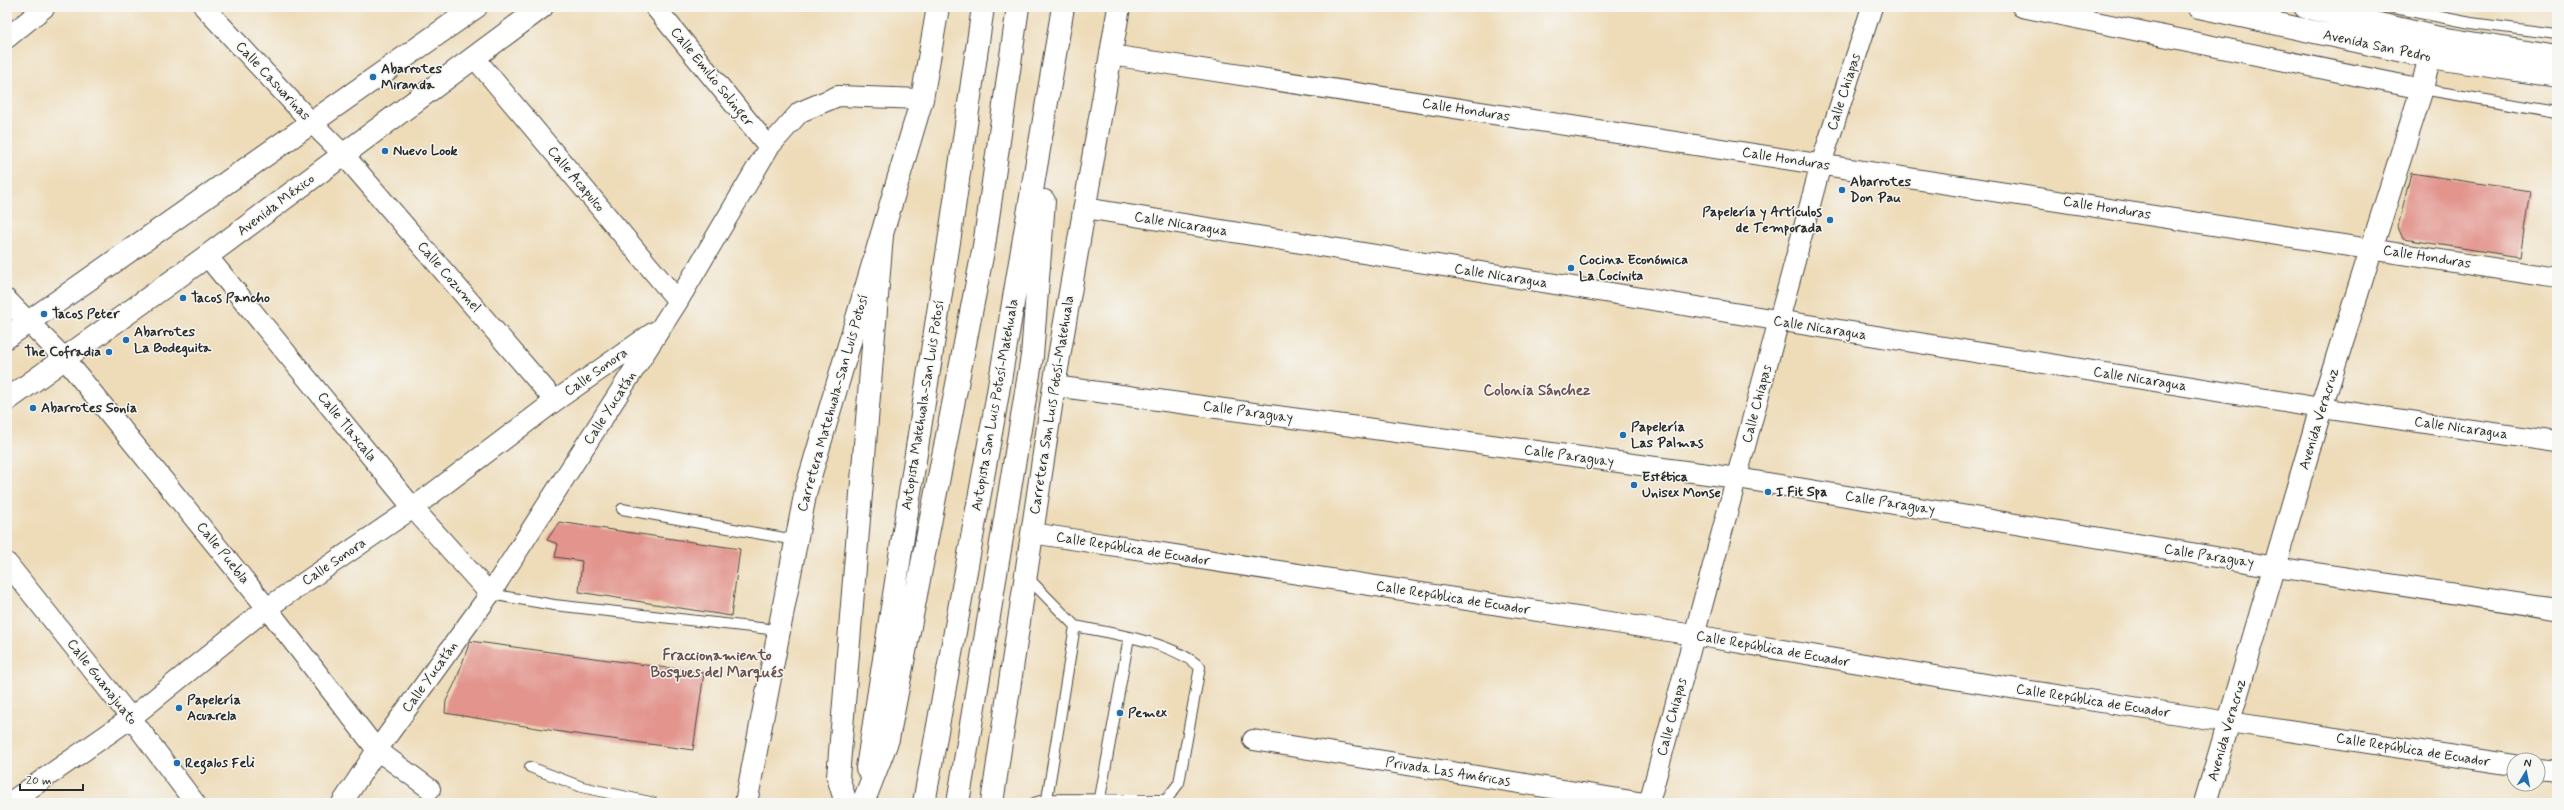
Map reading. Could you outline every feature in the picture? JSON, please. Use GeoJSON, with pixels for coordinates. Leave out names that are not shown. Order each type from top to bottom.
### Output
{"type":"FeatureCollection","features":[{"type":"Feature","properties":{"kind":"main road"},"geometry":{"type":"LineString","coordinates":[[7,337],[476,7]]}},
{"type":"Feature","properties":{"kind":"main road","name":"Avenida México"},"geometry":{"type":"LineString","coordinates":[[7,400],[65,360],[207,256],[542,7]]}},
{"type":"Feature","properties":{"kind":"main road","name":"Carretera Matehuala-San Luis Potosí"},"geometry":{"type":"LineString","coordinates":[[746,803],[795,540],[806,490],[922,99],[938,7]]}},
{"type":"Feature","properties":{"kind":"main road","name":"Autopista Matehuala-San Luis Potosí"},"geometry":{"type":"LineString","coordinates":[[863,803],[983,7]]}},
{"type":"Feature","properties":{"kind":"main road"},"geometry":{"type":"LineString","coordinates":[[863,803],[888,739],[984,246],[1018,7]]}},
{"type":"Feature","properties":{"kind":"main road","name":"Autopista San Luis Potosí-Matehuala"},"geometry":{"type":"LineString","coordinates":[[924,803],[994,416],[1063,7]]}},
{"type":"Feature","properties":{"kind":"main road","name":"Carretera San Luis Potosí-Matehuala"},"geometry":{"type":"LineString","coordinates":[[992,803],[1054,386],[1118,7]]}},
{"type":"Feature","properties":{"kind":"main road","name":"Avenida San Pedro"},"geometry":{"type":"LineString","coordinates":[[2199,7],[2262,14],[2432,47],[2557,76]]}},
{"type":"Feature","properties":{"kind":"main road","name":"Avenida San Pedro"},"geometry":{"type":"LineString","coordinates":[[2305,7],[2432,47],[2557,56]]}},
{"type":"Feature","properties":{"kind":"main road","name":"Avenida Veracruz"},"geometry":{"type":"LineString","coordinates":[[2205,803],[2276,567],[2321,408],[2422,89],[2432,47]]}},
{"type":"Feature","properties":{"kind":"main road"},"geometry":{"type":"LineString","coordinates":[[958,803],[1032,356],[1054,64]]}},
{"type":"Feature","properties":{"kind":"main road"},"geometry":{"type":"LineString","coordinates":[[846,803],[838,777],[882,236]]}},
{"type":"Feature","properties":{"kind":"street"},"geometry":{"type":"LineString","coordinates":[[7,38],[45,7]]}},
{"type":"Feature","properties":{"kind":"street","name":"Calle Casuarinas"},"geometry":{"type":"LineString","coordinates":[[204,7],[311,122],[343,154]]}},
{"type":"Feature","properties":{"kind":"street","name":"Calle Emilio Solinger"},"geometry":{"type":"LineString","coordinates":[[655,7],[769,148]]}},
{"type":"Feature","properties":{"kind":"street","name":"Calle Chiapas"},"geometry":{"type":"LineString","coordinates":[[1649,803],[1821,164],[1872,7]]}},
{"type":"Feature","properties":{"kind":"street"},"geometry":{"type":"LineString","coordinates":[[2022,7],[2422,89]]}},
{"type":"Feature","properties":{"kind":"street","name":"Calle Honduras"},"geometry":{"type":"LineString","coordinates":[[1111,55],[2372,248],[2557,278]]}},
{"type":"Feature","properties":{"kind":"street","name":"Calle Acapulco"},"geometry":{"type":"LineString","coordinates":[[474,57],[678,301]]}},
{"type":"Feature","properties":{"kind":"street","name":"Calle Yucatán"},"geometry":{"type":"LineString","coordinates":[[342,803],[377,750],[490,594],[678,301],[769,148],[800,112],[838,96],[922,99]]}},
{"type":"Feature","properties":{"kind":"street","name":"Calle Cozumel"},"geometry":{"type":"LineString","coordinates":[[343,154],[555,401]]}},
{"type":"Feature","properties":{"kind":"street","name":"Calle Nicaragua"},"geometry":{"type":"LineString","coordinates":[[1085,208],[2321,408],[2557,442]]}},
{"type":"Feature","properties":{"kind":"street","name":"Calle Tlaxcala"},"geometry":{"type":"LineString","coordinates":[[207,256],[413,508],[490,594]]}},
{"type":"Feature","properties":{"kind":"street","name":"Calle Puebla"},"geometry":{"type":"LineString","coordinates":[[7,300],[65,360],[267,608],[377,750],[430,789]]}},
{"type":"Feature","properties":{"kind":"street","name":"Calle Sonora"},"geometry":{"type":"LineString","coordinates":[[9,803],[130,718],[267,608],[413,508],[555,401],[662,326]]}},
{"type":"Feature","properties":{"kind":"street","name":"Calle Paraguay"},"geometry":{"type":"LineString","coordinates":[[1054,386],[1736,478],[2276,567],[2557,609]]}},
{"type":"Feature","properties":{"kind":"street","name":"Calle República de Ecuador"},"geometry":{"type":"LineString","coordinates":[[1032,533],[1694,635],[1942,677],[2506,764]]}},
{"type":"Feature","properties":{"kind":"street","name":"Calle Guanajuato"},"geometry":{"type":"LineString","coordinates":[[7,563],[130,718],[195,803]]}},
{"type":"Feature","properties":{"kind":"street","name":"Privada Las Américas"},"geometry":{"type":"LineString","coordinates":[[1253,740],[1644,803]]}},
{"type":"Feature","properties":{"kind":"street"},"geometry":{"type":"LineString","coordinates":[[2546,770],[2557,772]]}},
{"type":"Feature","properties":{"kind":"lane"},"geometry":{"type":"LineString","coordinates":[[2389,7],[2471,23],[2557,34]]}},
{"type":"Feature","properties":{"kind":"lane"},"geometry":{"type":"LineString","coordinates":[[2422,89],[2557,112]]}},
{"type":"Feature","properties":{"kind":"lane"},"geometry":{"type":"LineString","coordinates":[[622,509],[795,540]]}},
{"type":"Feature","properties":{"kind":"lane"},"geometry":{"type":"LineString","coordinates":[[1025,575],[1075,626],[1129,637],[1187,656],[1200,667],[1180,783],[1166,800],[1100,798],[1047,799],[1034,803]]}},
{"type":"Feature","properties":{"kind":"lane"},"geometry":{"type":"LineString","coordinates":[[490,594],[554,605],[778,630]]}},
{"type":"Feature","properties":{"kind":"lane"},"geometry":{"type":"LineString","coordinates":[[1047,799],[1075,626]]}},
{"type":"Feature","properties":{"kind":"lane"},"geometry":{"type":"LineString","coordinates":[[1100,798],[1129,637]]}},
{"type":"Feature","properties":{"kind":"lane"},"geometry":{"type":"LineString","coordinates":[[530,767],[582,787],[654,803]]}},
{"type":"Feature","properties":{"kind":"building"},"geometry":{"type":"Polygon","coordinates":[[[2411,173],[2530,191],[2520,257],[2403,239],[2398,227],[2411,173]]]}},
{"type":"Feature","properties":{"kind":"building"},"geometry":{"type":"Polygon","coordinates":[[[559,522],[740,549],[731,616],[579,592],[582,561],[555,557],[558,544],[547,540],[559,522]]]}},
{"type":"Feature","properties":{"kind":"building"},"geometry":{"type":"Polygon","coordinates":[[[470,641],[704,673],[693,750],[568,733],[445,713],[446,701],[456,681],[470,641]]]}},
{"type":"Feature","properties":{"kind":"place","name":"Abarrotes Miranda"},"geometry":{"type":"Point","coordinates":[373,77]}},
{"type":"Feature","properties":{"kind":"place","name":"Nuevo Look"},"geometry":{"type":"Point","coordinates":[385,151]}},
{"type":"Feature","properties":{"kind":"place","name":"Abarrotes Don Pau"},"geometry":{"type":"Point","coordinates":[1842,190]}},
{"type":"Feature","properties":{"kind":"place","name":"Papelería y Artículos de Temporada"},"geometry":{"type":"Point","coordinates":[1830,220]}},
{"type":"Feature","properties":{"kind":"place","name":"Cocina Económica La Cocinita"},"geometry":{"type":"Point","coordinates":[1571,268]}},
{"type":"Feature","properties":{"kind":"place","name":"Tacos Pancho"},"geometry":{"type":"Point","coordinates":[183,298]}},
{"type":"Feature","properties":{"kind":"place","name":"Tacos Peter"},"geometry":{"type":"Point","coordinates":[44,314]}},
{"type":"Feature","properties":{"kind":"place","name":"Abarrotes La Bodeguita"},"geometry":{"type":"Point","coordinates":[126,340]}},
{"type":"Feature","properties":{"kind":"place","name":"The Cofradia"},"geometry":{"type":"Point","coordinates":[109,352]}},
{"type":"Feature","properties":{"kind":"place","name":"Abarrotes Sonia"},"geometry":{"type":"Point","coordinates":[33,408]}},
{"type":"Feature","properties":{"kind":"place","name":"Papelería Las Palmas"},"geometry":{"type":"Point","coordinates":[1623,435]}},
{"type":"Feature","properties":{"kind":"place","name":"Estética Unisex Monse"},"geometry":{"type":"Point","coordinates":[1634,485]}},
{"type":"Feature","properties":{"kind":"place","name":"I Fit Spa"},"geometry":{"type":"Point","coordinates":[1768,492]}},
{"type":"Feature","properties":{"kind":"place","name":"Papelería Acuarela"},"geometry":{"type":"Point","coordinates":[179,708]}},
{"type":"Feature","properties":{"kind":"place","name":"Pemex"},"geometry":{"type":"Point","coordinates":[1120,713]}},
{"type":"Feature","properties":{"kind":"place","name":"Regalos Feli"},"geometry":{"type":"Point","coordinates":[177,763]}},
{"type":"Feature","properties":{"kind":"district","name":"Colonia Sánchez"},"geometry":{"type":"Point","coordinates":[1537,391]}},
{"type":"Feature","properties":{"kind":"district","name":"Fraccionamiento Bosques del Marqués"},"geometry":{"type":"Point","coordinates":[717,664]}}]}
